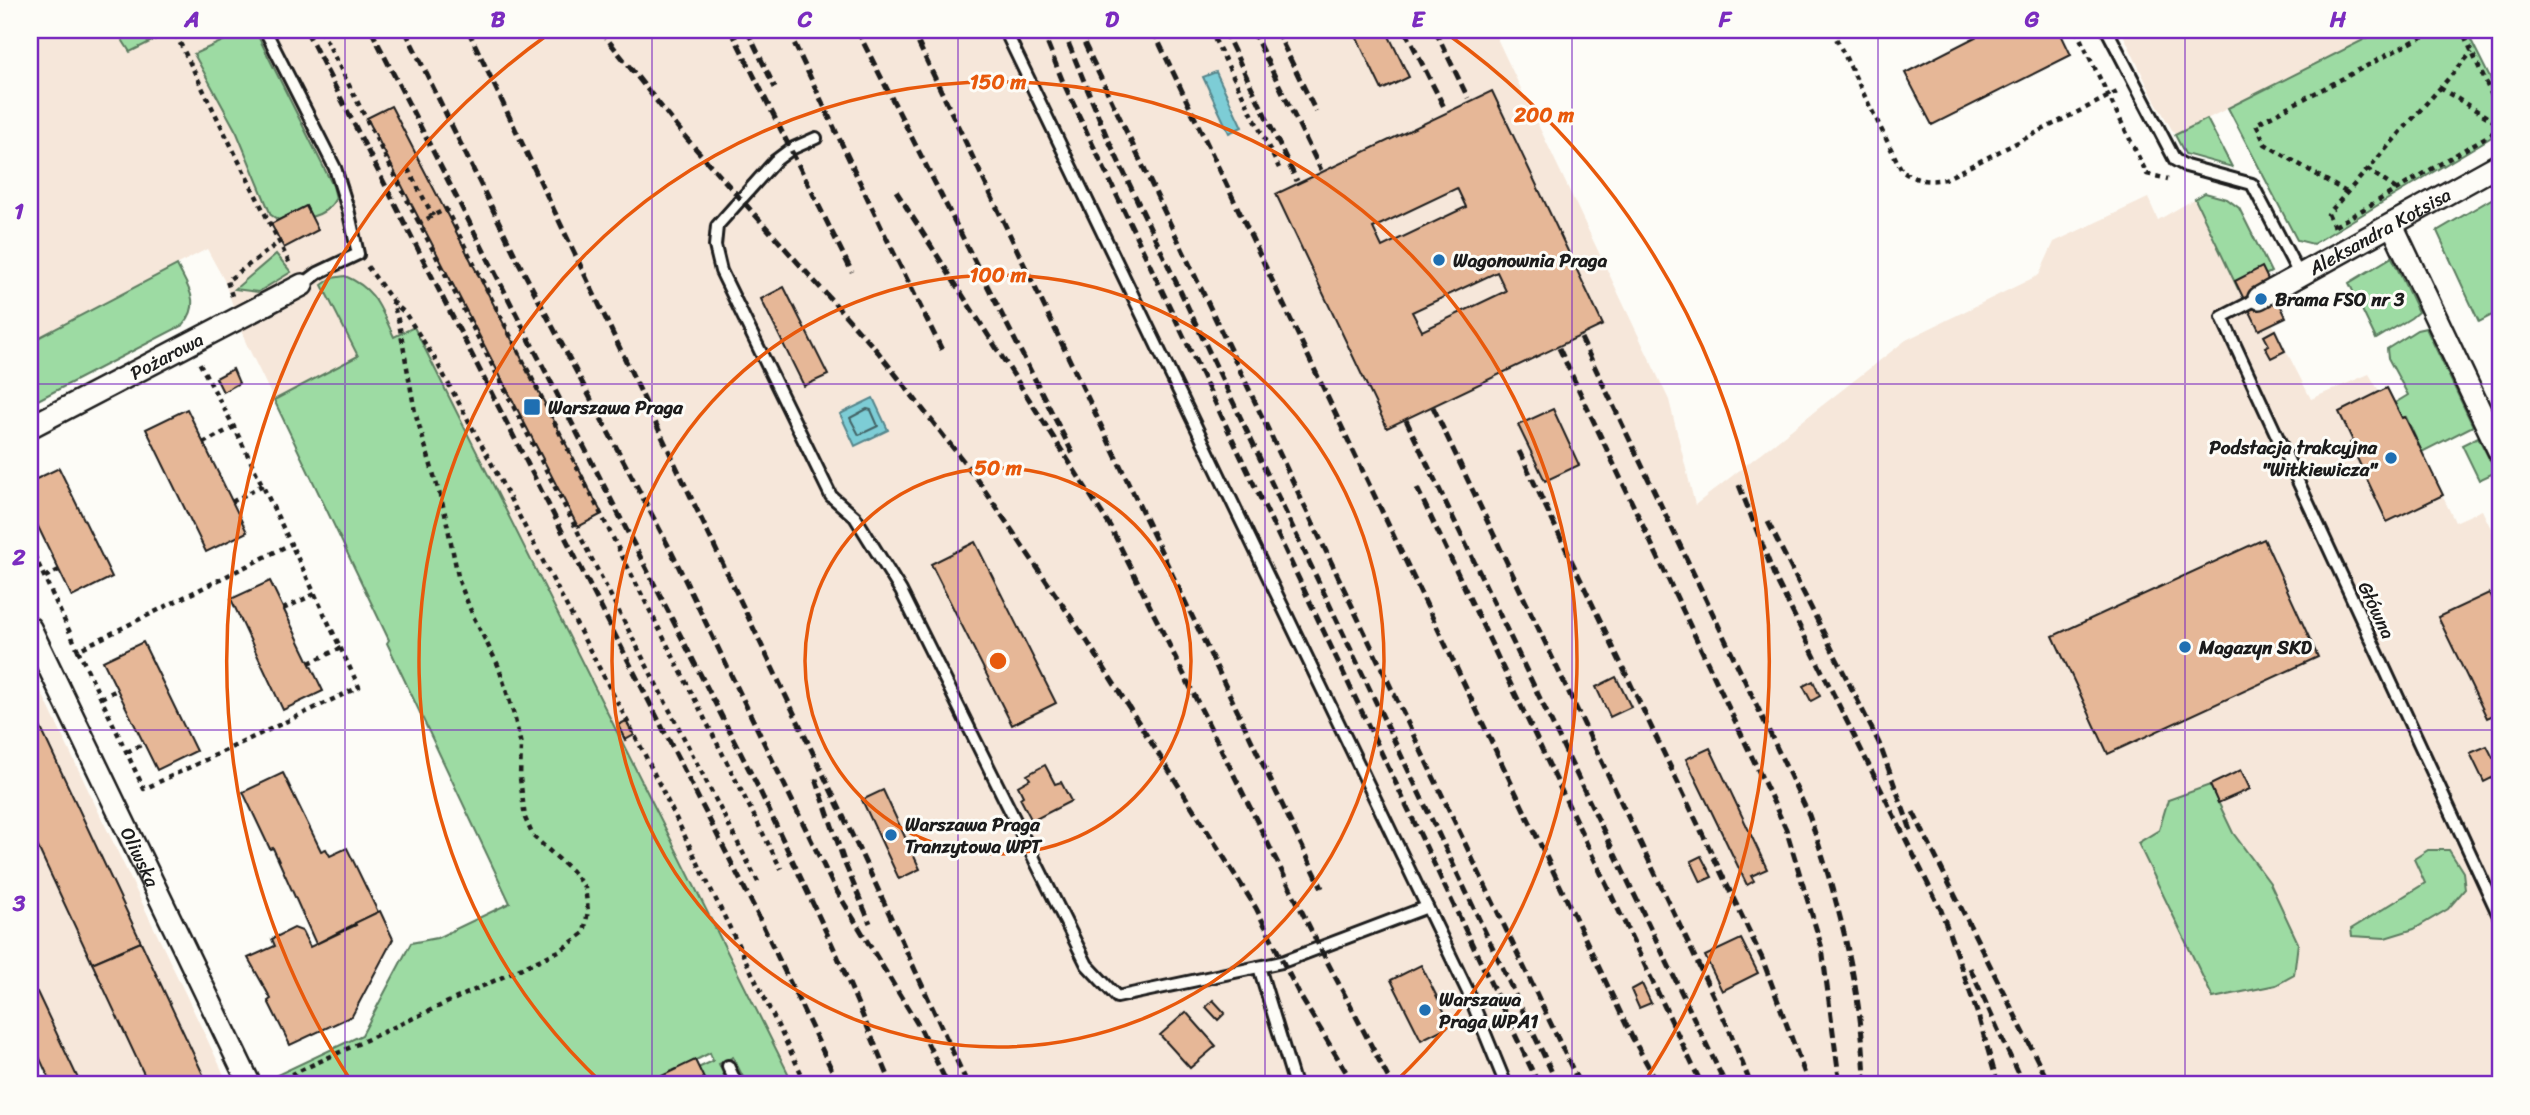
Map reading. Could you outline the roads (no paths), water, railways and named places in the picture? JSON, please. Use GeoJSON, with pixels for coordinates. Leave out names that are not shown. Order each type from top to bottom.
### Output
{"type":"FeatureCollection","features":[{"type":"Feature","properties":{"kind":"street","name":"Aleksandra Kotsisa"},"geometry":{"type":"LineString","coordinates":[[2259,298],[2500,164]]}},
{"type":"Feature","properties":{"kind":"street"},"geometry":{"type":"LineString","coordinates":[[2392,225],[2500,453]]}},
{"type":"Feature","properties":{"kind":"street","name":"Pożarowa"},"geometry":{"type":"LineString","coordinates":[[30,427],[302,285]]}},
{"type":"Feature","properties":{"kind":"street","name":"Oliwska"},"geometry":{"type":"LineString","coordinates":[[30,628],[250,1085]]}},
{"type":"Feature","properties":{"kind":"lane"},"geometry":{"type":"LineString","coordinates":[[265,30],[335,168],[358,254],[302,285]]}},
{"type":"Feature","properties":{"kind":"lane"},"geometry":{"type":"LineString","coordinates":[[1005,30],[1468,992],[1506,1085]]}},
{"type":"Feature","properties":{"kind":"lane"},"geometry":{"type":"LineString","coordinates":[[2107,30],[2175,160],[2186,166],[2252,184],[2300,276]]}},
{"type":"Feature","properties":{"kind":"lane"},"geometry":{"type":"LineString","coordinates":[[816,138],[790,149],[775,161],[717,226],[715,246],[722,271],[831,496],[855,517],[901,591],[1087,965],[1117,997],[1282,962],[1427,907]]}},
{"type":"Feature","properties":{"kind":"lane","name":"Aleksandra Kotsisa"},"geometry":{"type":"LineString","coordinates":[[2222,317],[2259,298]]}},
{"type":"Feature","properties":{"kind":"lane","name":"Główna"},"geometry":{"type":"LineString","coordinates":[[2222,317],[2500,918]]}},
{"type":"Feature","properties":{"kind":"lane"},"geometry":{"type":"LineString","coordinates":[[1259,967],[1296,1085]]}},
{"type":"Feature","properties":{"kind":"lane"},"geometry":{"type":"LineString","coordinates":[[728,1066],[737,1085]]}},
{"type":"Feature","properties":{"kind":"water"},"geometry":{"type":"Polygon","coordinates":[[[1216,72],[1242,127],[1229,133],[1203,77],[1216,72]]]}},
{"type":"Feature","properties":{"kind":"water"},"geometry":{"type":"Polygon","coordinates":[[[873,398],[888,430],[855,446],[840,414],[873,398]]]}},
{"type":"Feature","properties":{"kind":"railway"},"geometry":{"type":"LineString","coordinates":[[306,30],[754,907],[839,1085]]}},
{"type":"Feature","properties":{"kind":"railway"},"geometry":{"type":"LineString","coordinates":[[371,30],[759,789],[837,955],[892,1085]]}},
{"type":"Feature","properties":{"kind":"railway"},"geometry":{"type":"LineString","coordinates":[[405,30],[518,261],[671,551],[833,885],[920,1028],[948,1085]]}},
{"type":"Feature","properties":{"kind":"railway"},"geometry":{"type":"LineString","coordinates":[[468,30],[876,885],[968,1085]]}},
{"type":"Feature","properties":{"kind":"railway"},"geometry":{"type":"LineString","coordinates":[[600,30],[687,139],[878,352],[975,476],[1087,641],[1256,908],[1299,994],[1354,1085]]}},
{"type":"Feature","properties":{"kind":"railway"},"geometry":{"type":"LineString","coordinates":[[731,30],[852,272]]}},
{"type":"Feature","properties":{"kind":"railway"},"geometry":{"type":"LineString","coordinates":[[747,30],[775,88]]}},
{"type":"Feature","properties":{"kind":"railway"},"geometry":{"type":"LineString","coordinates":[[788,30],[944,354]]}},
{"type":"Feature","properties":{"kind":"railway"},"geometry":{"type":"LineString","coordinates":[[857,30],[1073,454]]}},
{"type":"Feature","properties":{"kind":"railway"},"geometry":{"type":"LineString","coordinates":[[912,30],[1322,888]]}},
{"type":"Feature","properties":{"kind":"railway"},"geometry":{"type":"LineString","coordinates":[[1042,30],[1063,82],[1539,1085]]}},
{"type":"Feature","properties":{"kind":"railway"},"geometry":{"type":"LineString","coordinates":[[1063,30],[1107,137],[1558,1085]]}},
{"type":"Feature","properties":{"kind":"railway"},"geometry":{"type":"LineString","coordinates":[[1078,30],[1580,1085]]}},
{"type":"Feature","properties":{"kind":"railway"},"geometry":{"type":"LineString","coordinates":[[1153,30],[1632,1037],[1659,1085]]}},
{"type":"Feature","properties":{"kind":"railway"},"geometry":{"type":"LineString","coordinates":[[1224,30],[1297,181]]}},
{"type":"Feature","properties":{"kind":"railway"},"geometry":{"type":"LineString","coordinates":[[1252,30],[1321,170]]}},
{"type":"Feature","properties":{"kind":"railway"},"geometry":{"type":"LineString","coordinates":[[1276,30],[1316,112]]}},
{"type":"Feature","properties":{"kind":"railway"},"geometry":{"type":"LineString","coordinates":[[1405,30],[1444,107]]}},
{"type":"Feature","properties":{"kind":"railway"},"geometry":{"type":"LineString","coordinates":[[1435,30],[1468,98]]}},
{"type":"Feature","properties":{"kind":"railway"},"geometry":{"type":"LineString","coordinates":[[896,191],[1110,526],[1320,948],[1392,1085]]}},
{"type":"Feature","properties":{"kind":"railway"},"geometry":{"type":"LineString","coordinates":[[1581,338],[1809,815],[1848,948],[1860,1016],[1865,1085]]}},
{"type":"Feature","properties":{"kind":"railway"},"geometry":{"type":"LineString","coordinates":[[1559,348],[1786,829],[1822,948],[1840,1085]]}},
{"type":"Feature","properties":{"kind":"railway"},"geometry":{"type":"LineString","coordinates":[[1433,407],[1729,1029],[1751,1085]]}},
{"type":"Feature","properties":{"kind":"railway"},"geometry":{"type":"LineString","coordinates":[[1406,420],[1726,1085]]}},
{"type":"Feature","properties":{"kind":"railway"},"geometry":{"type":"LineString","coordinates":[[1519,451],[1762,958],[1809,1085]]}},
{"type":"Feature","properties":{"kind":"railway"},"geometry":{"type":"LineString","coordinates":[[1739,485],[1774,575],[1941,910],[1978,1015],[1998,1085]]}},
{"type":"Feature","properties":{"kind":"railway"},"geometry":{"type":"LineString","coordinates":[[1417,488],[1702,1085]]}},
{"type":"Feature","properties":{"kind":"railway"},"geometry":{"type":"LineString","coordinates":[[1768,522],[1879,743],[1912,833]]}},
{"type":"Feature","properties":{"kind":"railway"},"geometry":{"type":"LineString","coordinates":[[816,779],[845,864],[870,923]]}},
{"type":"Feature","properties":{"kind":"railway"},"geometry":{"type":"LineString","coordinates":[[1913,812],[2050,1085]]}},
{"type":"Feature","properties":{"kind":"railway"},"geometry":{"type":"LineString","coordinates":[[1970,968],[2023,1085]]}},
{"type":"Feature","properties":{"kind":"place","name":"Wagonownia Praga"},"geometry":{"type":"Point","coordinates":[1439,260]}},
{"type":"Feature","properties":{"kind":"place","name":"Brama FSO nr 3"},"geometry":{"type":"Point","coordinates":[2261,299]}},
{"type":"Feature","properties":{"kind":"place","name":"Warszawa Praga"},"geometry":{"type":"Point","coordinates":[532,407]}},
{"type":"Feature","properties":{"kind":"place","name":"Podstacja trakcyjna \"Witkiewicza\""},"geometry":{"type":"Point","coordinates":[2391,458]}},
{"type":"Feature","properties":{"kind":"place","name":"Magazyn SKD"},"geometry":{"type":"Point","coordinates":[2185,647]}},
{"type":"Feature","properties":{"kind":"place","name":"Warszawa Praga Tranzytowa WPT"},"geometry":{"type":"Point","coordinates":[891,835]}},
{"type":"Feature","properties":{"kind":"place","name":"Warszawa Praga WPA1"},"geometry":{"type":"Point","coordinates":[1425,1010]}}]}
